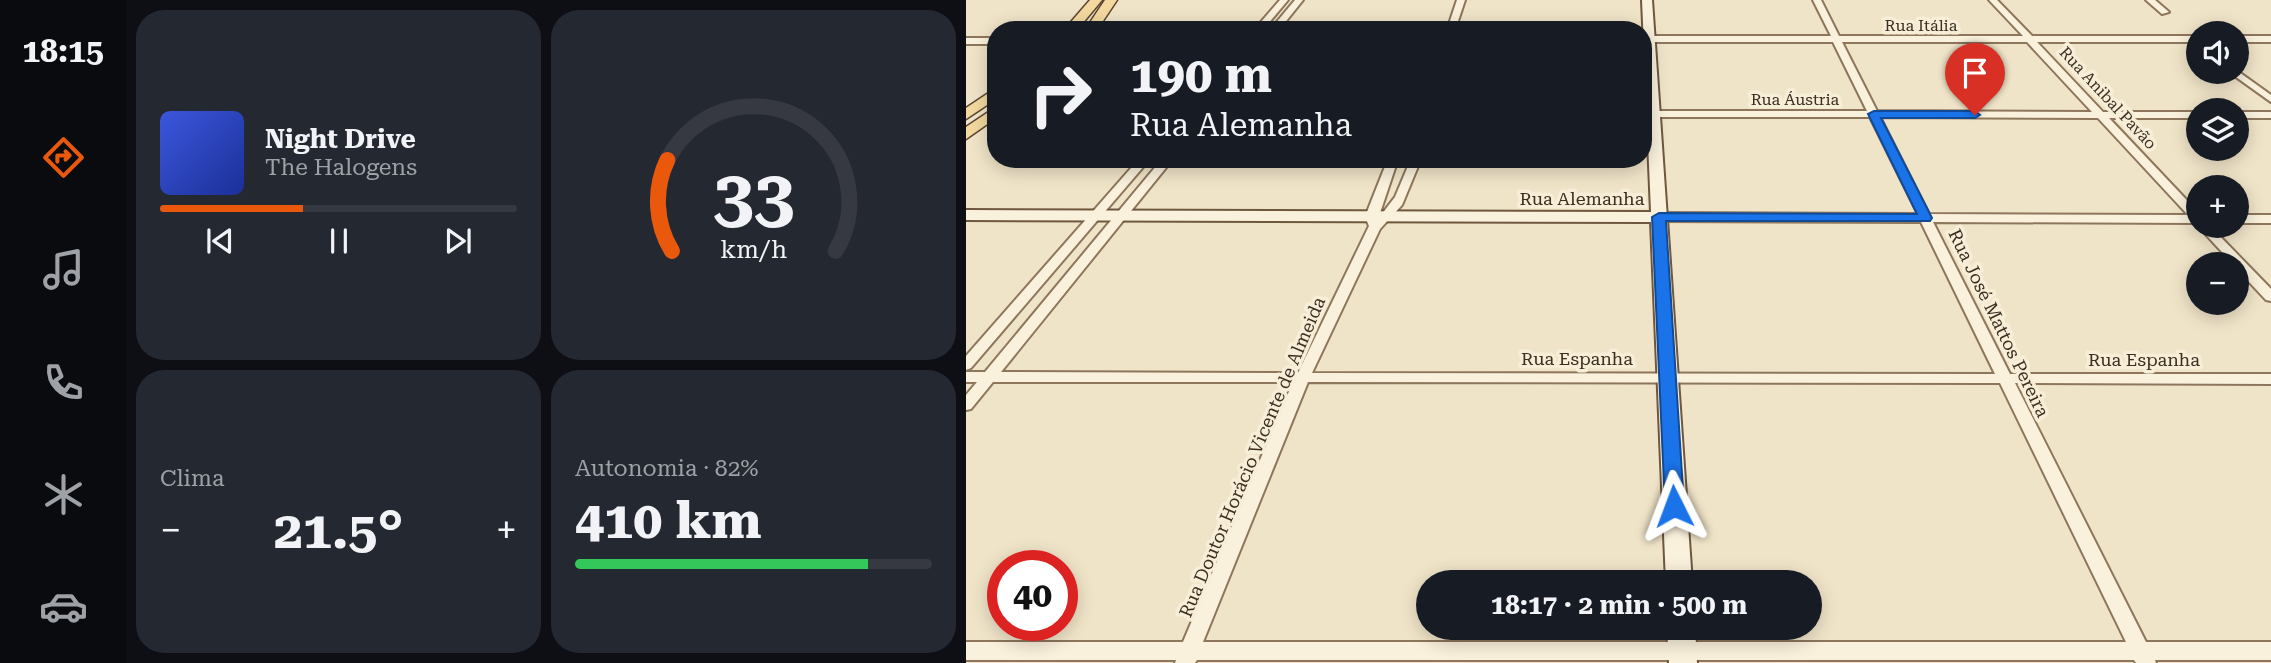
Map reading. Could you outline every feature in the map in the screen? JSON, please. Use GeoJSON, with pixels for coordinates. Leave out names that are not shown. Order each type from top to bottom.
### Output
{"type":"FeatureCollection","features":[{"type":"Feature","properties":{"kind":"main road"},"geometry":{"type":"LineString","coordinates":[[1078,21],[1096,0]]}},
{"type":"Feature","properties":{"kind":"main road"},"geometry":{"type":"LineString","coordinates":[[1097,21],[1111,0]]}},
{"type":"Feature","properties":{"kind":"main road"},"geometry":{"type":"LineString","coordinates":[[968,112],[987,98]]}},
{"type":"Feature","properties":{"kind":"main road"},"geometry":{"type":"LineString","coordinates":[[966,134],[987,117]]}},
{"type":"Feature","properties":{"kind":"street"},"geometry":{"type":"LineString","coordinates":[[1266,21],[1283,0]]}},
{"type":"Feature","properties":{"kind":"street"},"geometry":{"type":"LineString","coordinates":[[1282,21],[1299,0]]}},
{"type":"Feature","properties":{"kind":"street"},"geometry":{"type":"LineString","coordinates":[[1454,21],[1461,0]]}},
{"type":"Feature","properties":{"kind":"street"},"geometry":{"type":"LineString","coordinates":[[1646,21],[1647,0]]}},
{"type":"Feature","properties":{"kind":"street","name":"Rua José Mattos Pereira"},"geometry":{"type":"LineString","coordinates":[[1817,0],[2143,657]]}},
{"type":"Feature","properties":{"kind":"street","name":"Rua Anibal Pavão"},"geometry":{"type":"LineString","coordinates":[[1993,0],[2186,206]]}},
{"type":"Feature","properties":{"kind":"street"},"geometry":{"type":"LineString","coordinates":[[2150,0],[2165,12]]}},
{"type":"Feature","properties":{"kind":"street","name":"Rua Itália"},"geometry":{"type":"LineString","coordinates":[[1652,39],[2186,39]]}},
{"type":"Feature","properties":{"kind":"street"},"geometry":{"type":"LineString","coordinates":[[2249,39],[2271,39]]}},
{"type":"Feature","properties":{"kind":"street"},"geometry":{"type":"LineString","coordinates":[[966,41],[987,41]]}},
{"type":"Feature","properties":{"kind":"street"},"geometry":{"type":"LineString","coordinates":[[2249,83],[2271,99]]}},
{"type":"Feature","properties":{"kind":"street","name":"Rua Áustria"},"geometry":{"type":"LineString","coordinates":[[1652,114],[2186,115]]}},
{"type":"Feature","properties":{"kind":"street"},"geometry":{"type":"LineString","coordinates":[[2249,115],[2271,115]]}},
{"type":"Feature","properties":{"kind":"street"},"geometry":{"type":"LineString","coordinates":[[1652,151],[1659,217],[1678,570]]}},
{"type":"Feature","properties":{"kind":"street"},"geometry":{"type":"LineString","coordinates":[[966,365],[1137,168]]}},
{"type":"Feature","properties":{"kind":"street"},"geometry":{"type":"LineString","coordinates":[[966,405],[1161,168]]}},
{"type":"Feature","properties":{"kind":"street","name":"Rua Doutor Horácio Vicente de Almeida"},"geometry":{"type":"LineString","coordinates":[[1188,656],[1303,377],[1373,222],[1390,168]]}},
{"type":"Feature","properties":{"kind":"street"},"geometry":{"type":"LineString","coordinates":[[1390,217],[1404,192],[1413,168]]}},
{"type":"Feature","properties":{"kind":"street","name":"Rua Alemanha"},"geometry":{"type":"LineString","coordinates":[[966,215],[1122,215],[1373,222],[1390,217],[2186,219]]}},
{"type":"Feature","properties":{"kind":"street"},"geometry":{"type":"LineString","coordinates":[[2249,219],[2271,219]]}},
{"type":"Feature","properties":{"kind":"street"},"geometry":{"type":"LineString","coordinates":[[2215,238],[2271,297]]}},
{"type":"Feature","properties":{"kind":"street","name":"Rua Espanha"},"geometry":{"type":"LineString","coordinates":[[966,377],[2271,379]]}},
{"type":"Feature","properties":{"kind":"street"},"geometry":{"type":"LineString","coordinates":[[966,651],[1188,656],[1682,648],[2143,657],[2271,651]]}},
{"type":"Feature","properties":{"kind":"route"},"geometry":{"type":"LineString","coordinates":[[1674,506],[1659,217],[1925,218],[1874,114],[1975,115]]}}]}
